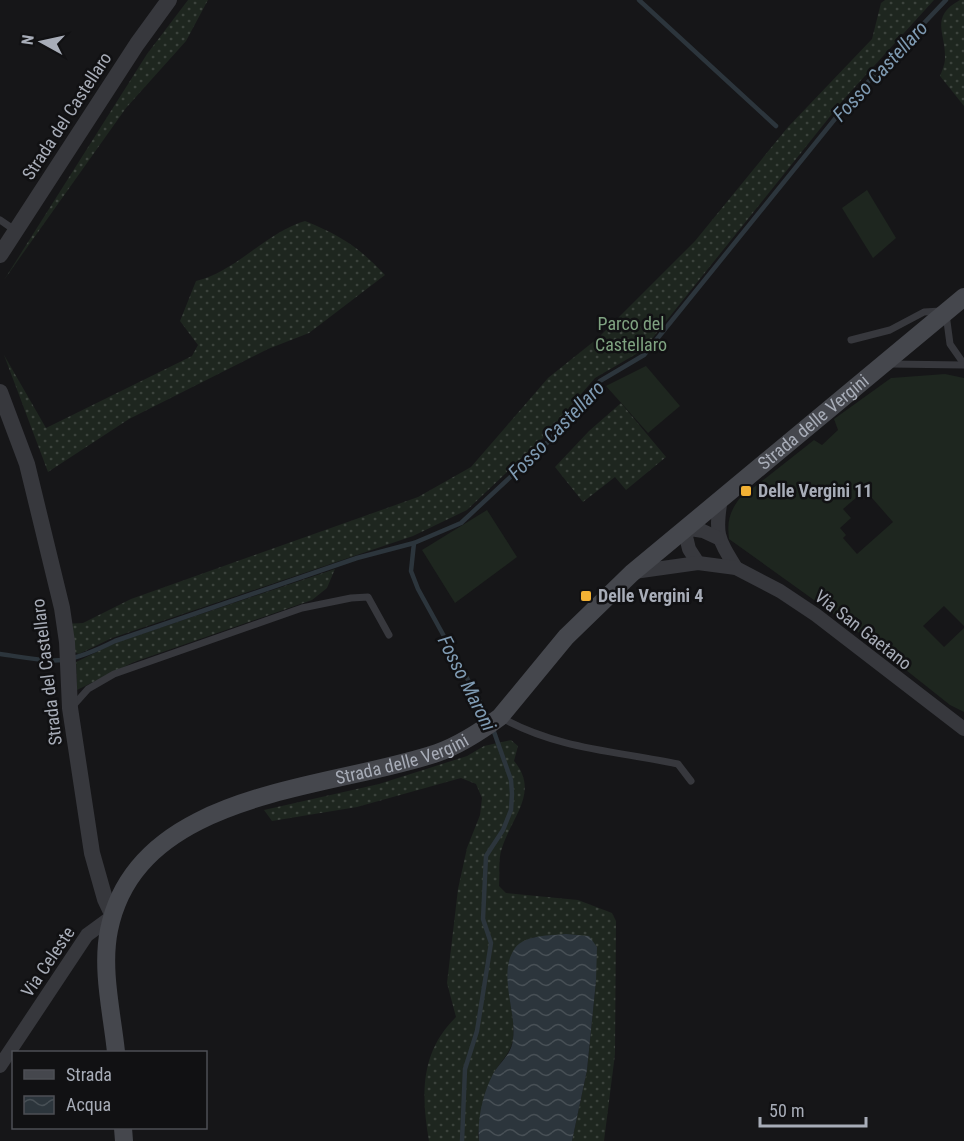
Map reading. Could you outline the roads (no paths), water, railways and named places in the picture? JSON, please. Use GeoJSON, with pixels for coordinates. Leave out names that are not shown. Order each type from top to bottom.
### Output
{"type":"FeatureCollection","features":[{"type":"Feature","properties":{"kind":"main road","name":"Strada delle Vergini"},"geometry":{"type":"LineString","coordinates":[[116,1051],[107,956],[113,916],[119,896],[134,873],[156,848],[186,825],[233,805],[413,760],[439,752],[471,737],[500,717],[566,637],[632,573],[882,364],[955,307]]}},
{"type":"Feature","properties":{"kind":"street","name":"Strada del Castellaro"},"geometry":{"type":"LineString","coordinates":[[0,255],[137,44],[169,0]]}},
{"type":"Feature","properties":{"kind":"street","name":"Strada del Castellaro"},"geometry":{"type":"LineString","coordinates":[[0,392],[27,465],[62,608],[70,708],[92,854],[97,877],[113,916]]}},
{"type":"Feature","properties":{"kind":"street"},"geometry":{"type":"LineString","coordinates":[[721,498],[717,522],[718,538],[736,568]]}},
{"type":"Feature","properties":{"kind":"street"},"geometry":{"type":"LineString","coordinates":[[698,563],[689,549],[684,528],[703,531],[718,538]]}},
{"type":"Feature","properties":{"kind":"street","name":"Via San Gaetano"},"geometry":{"type":"LineString","coordinates":[[632,573],[672,565],[698,563],[736,568],[780,591],[816,615],[964,729]]}},
{"type":"Feature","properties":{"kind":"street","name":"Via Celeste"},"geometry":{"type":"LineString","coordinates":[[0,1066],[87,935],[113,916]]}},
{"type":"Feature","properties":{"kind":"lane"},"geometry":{"type":"LineString","coordinates":[[0,220],[16,231]]}},
{"type":"Feature","properties":{"kind":"lane"},"geometry":{"type":"LineString","coordinates":[[851,340],[890,330],[924,312],[955,307],[950,344],[964,365]]}},
{"type":"Feature","properties":{"kind":"lane"},"geometry":{"type":"LineString","coordinates":[[882,364],[964,365]]}},
{"type":"Feature","properties":{"kind":"lane"},"geometry":{"type":"LineString","coordinates":[[70,708],[88,689],[114,674],[326,602],[368,597],[389,635]]}},
{"type":"Feature","properties":{"kind":"lane"},"geometry":{"type":"LineString","coordinates":[[500,717],[534,734],[575,747],[678,764],[691,781]]}},
{"type":"Feature","properties":{"kind":"water"},"geometry":{"type":"Polygon","coordinates":[[[566,934],[589,936],[597,947],[587,1070],[572,1141],[479,1141],[481,1106],[486,1089],[512,1044],[513,1028],[508,981],[510,958],[515,948],[525,940],[539,936],[566,934]]]}},
{"type":"Feature","properties":{"kind":"waterway"},"geometry":{"type":"LineString","coordinates":[[639,0],[776,126]]}},
{"type":"Feature","properties":{"kind":"waterway","name":"Fosso Castellaro"},"geometry":{"type":"LineString","coordinates":[[0,654],[47,660],[71,659],[115,641],[357,558],[414,543],[461,523],[550,440],[600,381],[644,355],[847,104],[946,0]]}},
{"type":"Feature","properties":{"kind":"waterway","name":"Fosso Maroni"},"geometry":{"type":"LineString","coordinates":[[414,543],[411,571],[418,589],[489,718]]}},
{"type":"Feature","properties":{"kind":"waterway","name":"Fosso Maroni"},"geometry":{"type":"LineString","coordinates":[[462,1141],[465,1069],[477,1031],[491,943],[483,919],[486,856],[503,830],[511,810],[511,780],[493,729]]}},
{"type":"Feature","properties":{"kind":"place","name":"Delle Vergini 11"},"geometry":{"type":"Point","coordinates":[746,491]}},
{"type":"Feature","properties":{"kind":"place","name":"Delle Vergini 4"},"geometry":{"type":"Point","coordinates":[586,596]}},
{"type":"Feature","properties":{"kind":"park label","name":"Parco del Castellaro"},"geometry":{"type":"Point","coordinates":[631,334]}}]}
